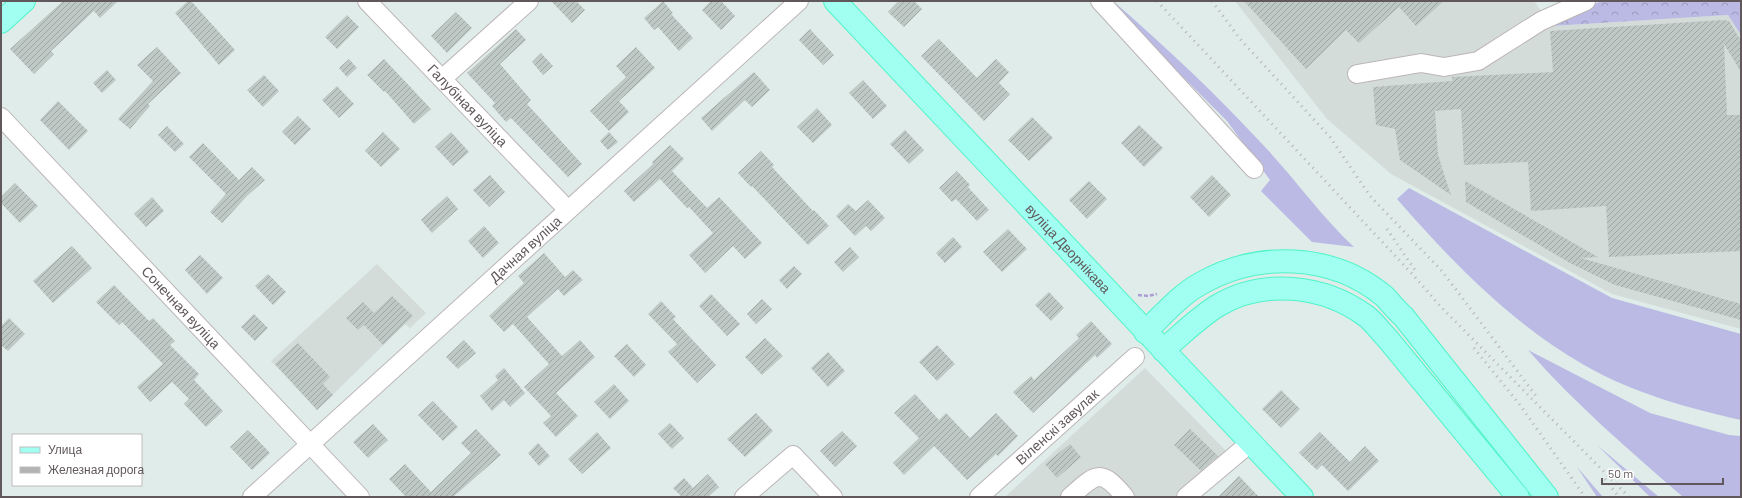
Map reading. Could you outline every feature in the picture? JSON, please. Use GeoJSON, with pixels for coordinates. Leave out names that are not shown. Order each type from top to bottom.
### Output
{"type":"FeatureCollection","features":[{"type":"Feature","properties":{"kind":"main road"},"geometry":{"type":"LineString","coordinates":[[1,22],[24,1]]}},
{"type":"Feature","properties":{"kind":"main road","name":"вуліца Дворнікава"},"geometry":{"type":"LineString","coordinates":[[835,1],[1302,497]]}},
{"type":"Feature","properties":{"kind":"main road"},"geometry":{"type":"LineString","coordinates":[[1145,332],[1181,298],[1199,284],[1227,271],[1254,263],[1283,261],[1311,264],[1337,270],[1359,281],[1383,296],[1403,316],[1547,497]]}},
{"type":"Feature","properties":{"kind":"main road"},"geometry":{"type":"LineString","coordinates":[[1163,350],[1200,318],[1218,306],[1244,293],[1267,288],[1294,289],[1319,293],[1346,304],[1366,317],[1387,338],[1518,497]]}},
{"type":"Feature","properties":{"kind":"street","name":"Галубіная вуліца"},"geometry":{"type":"LineString","coordinates":[[367,1],[568,210]]}},
{"type":"Feature","properties":{"kind":"street"},"geometry":{"type":"LineString","coordinates":[[442,79],[529,1]]}},
{"type":"Feature","properties":{"kind":"street","name":"Дачная вуліца"},"geometry":{"type":"LineString","coordinates":[[252,497],[799,1]]}},
{"type":"Feature","properties":{"kind":"street"},"geometry":{"type":"LineString","coordinates":[[1100,1],[1254,169]]}},
{"type":"Feature","properties":{"kind":"street"},"geometry":{"type":"LineString","coordinates":[[1357,74],[1421,63],[1444,67],[1478,61],[1541,21],[1586,1]]}},
{"type":"Feature","properties":{"kind":"street","name":"Сонечная вуліца"},"geometry":{"type":"LineString","coordinates":[[1,118],[360,497]]}},
{"type":"Feature","properties":{"kind":"street","name":"Віленскі завулак"},"geometry":{"type":"LineString","coordinates":[[980,497],[1134,357]]}},
{"type":"Feature","properties":{"kind":"street"},"geometry":{"type":"LineString","coordinates":[[1186,497],[1250,443]]}},
{"type":"Feature","properties":{"kind":"street"},"geometry":{"type":"LineString","coordinates":[[744,497],[793,455],[833,497]]}},
{"type":"Feature","properties":{"kind":"street"},"geometry":{"type":"LineString","coordinates":[[1070,497],[1091,478],[1102,477],[1112,482],[1125,497]]}},
{"type":"Feature","properties":{"kind":"shaded area"},"geometry":{"type":"Polygon","coordinates":[[[1235,1],[1534,1],[1552,26],[1728,15],[1741,35],[1741,329],[1612,294],[1391,174],[1327,119],[1235,1]]]}},
{"type":"Feature","properties":{"kind":"shaded area"},"geometry":{"type":"Polygon","coordinates":[[[377,264],[426,313],[410,328],[405,324],[317,410],[271,361],[377,264]]]}},
{"type":"Feature","properties":{"kind":"shaded area"},"geometry":{"type":"Polygon","coordinates":[[[1145,368],[1225,450],[1225,457],[1199,497],[1005,497],[1145,368]]]}},
{"type":"Feature","properties":{"kind":"green space"},"geometry":{"type":"Polygon","coordinates":[[[1110,1],[1113,1],[1152,36],[1228,109],[1265,147],[1330,223],[1354,247],[1312,242],[1261,191],[1270,180],[1227,121],[1117,11],[1110,1]]]}},
{"type":"Feature","properties":{"kind":"green space"},"geometry":{"type":"Polygon","coordinates":[[[1602,1],[1741,1],[1741,35],[1728,15],[1552,26],[1549,22],[1602,1]]]}},
{"type":"Feature","properties":{"kind":"green space"},"geometry":{"type":"Polygon","coordinates":[[[1409,188],[1612,298],[1741,334],[1741,420],[1681,405],[1641,392],[1603,375],[1557,348],[1507,311],[1439,246],[1397,199],[1409,188]]]}},
{"type":"Feature","properties":{"kind":"green space"},"geometry":{"type":"Polygon","coordinates":[[[1528,350],[1650,413],[1729,435],[1741,436],[1741,497],[1683,497],[1583,408],[1528,350]]]}},
{"type":"Feature","properties":{"kind":"green space"},"geometry":{"type":"Polygon","coordinates":[[[1597,445],[1659,497],[1650,497],[1597,445]]]}},
{"type":"Feature","properties":{"kind":"green space"},"geometry":{"type":"Polygon","coordinates":[[[1577,467],[1603,497],[1597,497],[1577,467]]]}},
{"type":"Feature","properties":{"kind":"building"},"geometry":{"type":"Polygon","coordinates":[[[63,1],[118,1],[100,18],[94,11],[51,51],[54,54],[34,74],[10,49],[63,1]]]}},
{"type":"Feature","properties":{"kind":"building"},"geometry":{"type":"Polygon","coordinates":[[[188,1],[191,1],[235,50],[219,65],[175,13],[188,1]]]}},
{"type":"Feature","properties":{"kind":"building"},"geometry":{"type":"Polygon","coordinates":[[[551,1],[576,1],[585,10],[572,23],[551,1]]]}},
{"type":"Feature","properties":{"kind":"building"},"geometry":{"type":"Polygon","coordinates":[[[663,1],[673,13],[671,14],[693,38],[679,51],[658,27],[654,30],[644,18],[663,1]]]}},
{"type":"Feature","properties":{"kind":"building"},"geometry":{"type":"Polygon","coordinates":[[[711,1],[721,1],[735,16],[721,30],[702,10],[711,1]]]}},
{"type":"Feature","properties":{"kind":"building"},"geometry":{"type":"Polygon","coordinates":[[[899,1],[914,1],[922,9],[904,27],[888,12],[899,1]]]}},
{"type":"Feature","properties":{"kind":"building"},"geometry":{"type":"Polygon","coordinates":[[[1244,1],[1444,1],[1416,26],[1399,7],[1359,43],[1346,30],[1306,69],[1244,1]]]}},
{"type":"Feature","properties":{"kind":"building"},"geometry":{"type":"Polygon","coordinates":[[[456,12],[472,28],[447,53],[431,36],[456,12]]]}},
{"type":"Feature","properties":{"kind":"building"},"geometry":{"type":"Polygon","coordinates":[[[347,15],[359,27],[337,49],[325,37],[347,15]]]}},
{"type":"Feature","properties":{"kind":"building"},"geometry":{"type":"Polygon","coordinates":[[[1723,20],[1729,21],[1741,41],[1741,72],[1724,44],[1727,115],[1741,115],[1741,251],[1609,257],[1606,206],[1531,211],[1528,162],[1464,165],[1461,109],[1435,111],[1438,155],[1442,167],[1439,167],[1442,168],[1451,195],[1400,160],[1395,129],[1376,125],[1373,87],[1452,81],[1452,77],[1553,72],[1550,31],[1723,20]]]}},
{"type":"Feature","properties":{"kind":"building"},"geometry":{"type":"Polygon","coordinates":[[[516,29],[526,40],[500,64],[531,100],[527,104],[582,164],[568,177],[511,118],[506,122],[492,106],[495,103],[467,73],[516,29]]]}},
{"type":"Feature","properties":{"kind":"building"},"geometry":{"type":"Polygon","coordinates":[[[810,29],[834,55],[823,65],[799,40],[810,29]]]}},
{"type":"Feature","properties":{"kind":"building"},"geometry":{"type":"Polygon","coordinates":[[[939,39],[977,78],[996,59],[1009,72],[999,83],[1010,94],[984,121],[921,56],[939,39]]]}},
{"type":"Feature","properties":{"kind":"building"},"geometry":{"type":"Polygon","coordinates":[[[157,47],[181,73],[148,104],[150,106],[130,129],[118,119],[153,81],[137,65],[157,47]]]}},
{"type":"Feature","properties":{"kind":"building"},"geometry":{"type":"Polygon","coordinates":[[[636,47],[655,68],[619,101],[629,112],[609,131],[590,111],[626,77],[616,66],[636,47]]]}},
{"type":"Feature","properties":{"kind":"building"},"geometry":{"type":"Polygon","coordinates":[[[541,53],[553,66],[543,75],[532,62],[541,53]]]}},
{"type":"Feature","properties":{"kind":"building"},"geometry":{"type":"Polygon","coordinates":[[[349,59],[357,68],[347,77],[339,68],[349,59]]]}},
{"type":"Feature","properties":{"kind":"building"},"geometry":{"type":"Polygon","coordinates":[[[384,59],[431,109],[414,124],[385,91],[384,92],[367,75],[384,59]]]}},
{"type":"Feature","properties":{"kind":"building"},"geometry":{"type":"Polygon","coordinates":[[[107,70],[116,80],[102,93],[93,83],[107,70]]]}},
{"type":"Feature","properties":{"kind":"building"},"geometry":{"type":"Polygon","coordinates":[[[754,72],[770,90],[752,107],[745,100],[712,131],[701,118],[754,72]]]}},
{"type":"Feature","properties":{"kind":"building"},"geometry":{"type":"Polygon","coordinates":[[[264,75],[279,91],[263,107],[247,90],[264,75]]]}},
{"type":"Feature","properties":{"kind":"building"},"geometry":{"type":"Polygon","coordinates":[[[863,80],[887,106],[873,119],[849,93],[863,80]]]}},
{"type":"Feature","properties":{"kind":"building"},"geometry":{"type":"Polygon","coordinates":[[[337,86],[354,104],[339,118],[322,100],[337,86]]]}},
{"type":"Feature","properties":{"kind":"building"},"geometry":{"type":"Polygon","coordinates":[[[58,101],[88,131],[69,150],[40,120],[58,101]]]}},
{"type":"Feature","properties":{"kind":"building"},"geometry":{"type":"Polygon","coordinates":[[[817,108],[832,125],[813,143],[797,127],[817,108]]]}},
{"type":"Feature","properties":{"kind":"building"},"geometry":{"type":"Polygon","coordinates":[[[298,116],[311,129],[295,145],[282,132],[298,116]]]}},
{"type":"Feature","properties":{"kind":"building"},"geometry":{"type":"Polygon","coordinates":[[[1032,117],[1053,138],[1029,161],[1008,140],[1032,117]]]}},
{"type":"Feature","properties":{"kind":"building"},"geometry":{"type":"Polygon","coordinates":[[[1139,125],[1163,148],[1144,167],[1121,143],[1139,125]]]}},
{"type":"Feature","properties":{"kind":"building"},"geometry":{"type":"Polygon","coordinates":[[[167,126],[184,144],[175,152],[158,135],[167,126]]]}},
{"type":"Feature","properties":{"kind":"building"},"geometry":{"type":"Polygon","coordinates":[[[905,130],[924,150],[909,164],[890,144],[905,130]]]}},
{"type":"Feature","properties":{"kind":"building"},"geometry":{"type":"Polygon","coordinates":[[[383,132],[400,149],[381,167],[365,151],[383,132]]]}},
{"type":"Feature","properties":{"kind":"building"},"geometry":{"type":"Polygon","coordinates":[[[451,132],[469,152],[453,166],[435,147],[451,132]]]}},
{"type":"Feature","properties":{"kind":"building"},"geometry":{"type":"Polygon","coordinates":[[[609,132],[618,142],[608,150],[600,141],[609,132]]]}},
{"type":"Feature","properties":{"kind":"building"},"geometry":{"type":"Polygon","coordinates":[[[203,143],[239,180],[252,167],[265,180],[247,196],[222,223],[210,212],[226,194],[189,157],[203,143]]]}},
{"type":"Feature","properties":{"kind":"building"},"geometry":{"type":"Polygon","coordinates":[[[670,145],[684,159],[672,171],[707,208],[719,197],[762,243],[745,259],[733,246],[705,273],[689,255],[713,233],[689,207],[687,208],[660,179],[634,202],[624,191],[653,164],[652,162],[670,145]]]}},
{"type":"Feature","properties":{"kind":"building"},"geometry":{"type":"Polygon","coordinates":[[[761,151],[774,165],[772,167],[829,226],[808,245],[738,173],[761,151]]]}},
{"type":"Feature","properties":{"kind":"building"},"geometry":{"type":"Polygon","coordinates":[[[957,171],[970,185],[968,187],[989,210],[977,221],[956,199],[952,202],[939,188],[957,171]]]}},
{"type":"Feature","properties":{"kind":"building"},"geometry":{"type":"Polygon","coordinates":[[[490,175],[505,192],[489,207],[473,190],[490,175]]]}},
{"type":"Feature","properties":{"kind":"building"},"geometry":{"type":"Polygon","coordinates":[[[1212,175],[1231,195],[1209,217],[1190,197],[1212,175]]]}},
{"type":"Feature","properties":{"kind":"building"},"geometry":{"type":"Polygon","coordinates":[[[1089,181],[1107,199],[1087,219],[1069,200],[1089,181]]]}},
{"type":"Feature","properties":{"kind":"building"},"geometry":{"type":"Polygon","coordinates":[[[1465,181],[1598,257],[1581,258],[1741,304],[1741,320],[1615,285],[1570,263],[1466,202],[1465,181]]]}},
{"type":"Feature","properties":{"kind":"building"},"geometry":{"type":"Polygon","coordinates":[[[15,183],[38,206],[20,223],[1,203],[1,197],[15,183]]]}},
{"type":"Feature","properties":{"kind":"building"},"geometry":{"type":"Polygon","coordinates":[[[447,196],[458,209],[432,233],[421,220],[447,196]]]}},
{"type":"Feature","properties":{"kind":"building"},"geometry":{"type":"Polygon","coordinates":[[[152,197],[164,211],[146,227],[134,214],[152,197]]]}},
{"type":"Feature","properties":{"kind":"building"},"geometry":{"type":"Polygon","coordinates":[[[868,200],[885,218],[871,231],[866,226],[855,236],[836,216],[848,204],[856,211],[868,200]]]}},
{"type":"Feature","properties":{"kind":"building"},"geometry":{"type":"Polygon","coordinates":[[[484,226],[499,243],[483,258],[468,241],[484,226]]]}},
{"type":"Feature","properties":{"kind":"building"},"geometry":{"type":"Polygon","coordinates":[[[1008,229],[1027,249],[1002,272],[983,252],[1008,229]]]}},
{"type":"Feature","properties":{"kind":"building"},"geometry":{"type":"Polygon","coordinates":[[[953,237],[962,247],[945,263],[936,253],[953,237]]]}},
{"type":"Feature","properties":{"kind":"building"},"geometry":{"type":"Polygon","coordinates":[[[72,246],[92,268],[53,303],[33,281],[72,246]]]}},
{"type":"Feature","properties":{"kind":"building"},"geometry":{"type":"Polygon","coordinates":[[[850,247],[859,257],[843,272],[834,262],[850,247]]]}},
{"type":"Feature","properties":{"kind":"building"},"geometry":{"type":"Polygon","coordinates":[[[544,253],[565,277],[573,270],[583,280],[564,296],[558,289],[527,317],[562,356],[580,340],[595,357],[556,393],[578,416],[556,437],[543,423],[551,416],[524,387],[549,364],[513,324],[504,332],[489,316],[524,283],[518,276],[544,253]]]}},
{"type":"Feature","properties":{"kind":"building"},"geometry":{"type":"Polygon","coordinates":[[[200,255],[223,278],[207,294],[185,270],[200,255]]]}},
{"type":"Feature","properties":{"kind":"building"},"geometry":{"type":"Polygon","coordinates":[[[794,266],[802,274],[787,289],[779,280],[794,266]]]}},
{"type":"Feature","properties":{"kind":"building"},"geometry":{"type":"Polygon","coordinates":[[[268,274],[286,292],[273,305],[255,286],[268,274]]]}},
{"type":"Feature","properties":{"kind":"building"},"geometry":{"type":"Polygon","coordinates":[[[114,285],[149,321],[153,318],[175,341],[170,345],[199,374],[194,380],[223,411],[206,427],[184,404],[189,399],[172,382],[150,402],[137,387],[163,364],[122,322],[119,325],[96,302],[114,285]]]}},
{"type":"Feature","properties":{"kind":"building"},"geometry":{"type":"Polygon","coordinates":[[[1049,292],[1064,308],[1051,321],[1035,305],[1049,292]]]}},
{"type":"Feature","properties":{"kind":"building"},"geometry":{"type":"Polygon","coordinates":[[[711,294],[740,324],[727,336],[699,306],[711,294]]]}},
{"type":"Feature","properties":{"kind":"building"},"geometry":{"type":"Polygon","coordinates":[[[392,296],[413,316],[383,345],[364,325],[358,330],[346,318],[363,302],[374,313],[392,296]]]}},
{"type":"Feature","properties":{"kind":"building"},"geometry":{"type":"Polygon","coordinates":[[[762,299],[772,309],[756,324],[747,314],[762,299]]]}},
{"type":"Feature","properties":{"kind":"building"},"geometry":{"type":"Polygon","coordinates":[[[661,301],[676,317],[673,319],[716,365],[697,383],[668,352],[677,344],[648,314],[661,301]]]}},
{"type":"Feature","properties":{"kind":"building"},"geometry":{"type":"Polygon","coordinates":[[[254,314],[268,328],[255,341],[241,327],[254,314]]]}},
{"type":"Feature","properties":{"kind":"building"},"geometry":{"type":"Polygon","coordinates":[[[9,318],[25,334],[8,351],[1,345],[1,326],[9,318]]]}},
{"type":"Feature","properties":{"kind":"building"},"geometry":{"type":"Polygon","coordinates":[[[1091,321],[1112,344],[1097,358],[1095,355],[1033,413],[1013,392],[1031,376],[1034,380],[1079,338],[1076,335],[1091,321]]]}},
{"type":"Feature","properties":{"kind":"building"},"geometry":{"type":"Polygon","coordinates":[[[765,338],[783,356],[762,375],[745,357],[765,338]]]}},
{"type":"Feature","properties":{"kind":"building"},"geometry":{"type":"Polygon","coordinates":[[[464,340],[476,353],[458,369],[446,357],[464,340]]]}},
{"type":"Feature","properties":{"kind":"building"},"geometry":{"type":"Polygon","coordinates":[[[298,343],[330,377],[323,384],[333,395],[317,410],[275,364],[298,343]]]}},
{"type":"Feature","properties":{"kind":"building"},"geometry":{"type":"Polygon","coordinates":[[[627,344],[646,365],[634,377],[614,356],[627,344]]]}},
{"type":"Feature","properties":{"kind":"building"},"geometry":{"type":"Polygon","coordinates":[[[937,345],[955,364],[937,381],[919,362],[937,345]]]}},
{"type":"Feature","properties":{"kind":"building"},"geometry":{"type":"Polygon","coordinates":[[[828,352],[845,371],[828,387],[811,368],[828,352]]]}},
{"type":"Feature","properties":{"kind":"building"},"geometry":{"type":"Polygon","coordinates":[[[504,368],[525,393],[510,407],[504,400],[492,411],[480,396],[498,380],[495,376],[504,368]]]}},
{"type":"Feature","properties":{"kind":"building"},"geometry":{"type":"Polygon","coordinates":[[[614,384],[629,401],[610,419],[594,402],[614,384]]]}},
{"type":"Feature","properties":{"kind":"building"},"geometry":{"type":"Polygon","coordinates":[[[1281,390],[1300,409],[1281,428],[1262,409],[1281,390]]]}},
{"type":"Feature","properties":{"kind":"building"},"geometry":{"type":"Polygon","coordinates":[[[915,394],[939,420],[946,413],[970,438],[996,413],[1018,436],[998,456],[996,454],[967,480],[934,446],[904,475],[893,463],[919,438],[894,413],[915,394]]]}},
{"type":"Feature","properties":{"kind":"building"},"geometry":{"type":"Polygon","coordinates":[[[433,401],[458,427],[443,441],[418,415],[433,401]]]}},
{"type":"Feature","properties":{"kind":"building"},"geometry":{"type":"Polygon","coordinates":[[[756,413],[773,431],[745,457],[727,439],[756,413]]]}},
{"type":"Feature","properties":{"kind":"building"},"geometry":{"type":"Polygon","coordinates":[[[670,423],[684,438],[672,449],[658,434],[670,423]]]}},
{"type":"Feature","properties":{"kind":"building"},"geometry":{"type":"Polygon","coordinates":[[[373,424],[388,440],[368,458],[353,442],[373,424]]]}},
{"type":"Feature","properties":{"kind":"building"},"geometry":{"type":"Polygon","coordinates":[[[476,429],[501,455],[453,497],[406,497],[389,479],[405,464],[431,492],[471,453],[461,443],[476,429]]]}},
{"type":"Feature","properties":{"kind":"building"},"geometry":{"type":"Polygon","coordinates":[[[1190,429],[1218,456],[1201,471],[1174,445],[1190,429]]]}},
{"type":"Feature","properties":{"kind":"building"},"geometry":{"type":"Polygon","coordinates":[[[248,430],[270,453],[252,470],[230,447],[248,430]]]}},
{"type":"Feature","properties":{"kind":"building"},"geometry":{"type":"Polygon","coordinates":[[[842,431],[857,446],[835,467],[820,451],[842,431]]]}},
{"type":"Feature","properties":{"kind":"building"},"geometry":{"type":"Polygon","coordinates":[[[597,432],[611,448],[582,474],[568,459],[597,432]]]}},
{"type":"Feature","properties":{"kind":"building"},"geometry":{"type":"Polygon","coordinates":[[[1320,432],[1350,462],[1365,446],[1379,461],[1348,491],[1322,465],[1317,470],[1299,453],[1320,432]]]}},
{"type":"Feature","properties":{"kind":"building"},"geometry":{"type":"Polygon","coordinates":[[[538,443],[550,456],[539,466],[528,453],[538,443]]]}},
{"type":"Feature","properties":{"kind":"building"},"geometry":{"type":"Polygon","coordinates":[[[1070,444],[1081,457],[1057,478],[1045,464],[1070,444]]]}},
{"type":"Feature","properties":{"kind":"building"},"geometry":{"type":"Polygon","coordinates":[[[708,474],[719,487],[708,497],[682,497],[673,488],[684,478],[693,488],[708,474]]]}},
{"type":"Feature","properties":{"kind":"building"},"geometry":{"type":"Polygon","coordinates":[[[1239,476],[1259,497],[1218,497],[1239,476]]]}},
{"type":"Feature","properties":{"kind":"railway"},"geometry":{"type":"LineString","coordinates":[[1157,1],[1415,277],[1440,306],[1629,497]]}},
{"type":"Feature","properties":{"kind":"railway"},"geometry":{"type":"LineString","coordinates":[[1212,1],[1240,39],[1330,137],[1370,196],[1442,271],[1536,396]]}},
{"type":"Feature","properties":{"kind":"railway"},"geometry":{"type":"LineString","coordinates":[[1387,229],[1417,273]]}},
{"type":"Feature","properties":{"kind":"railway"},"geometry":{"type":"LineString","coordinates":[[1474,348],[1520,405],[1585,497]]}},
{"type":"Feature","properties":{"kind":"railway"},"geometry":{"type":"LineString","coordinates":[[1605,479],[1619,497]]}}]}
